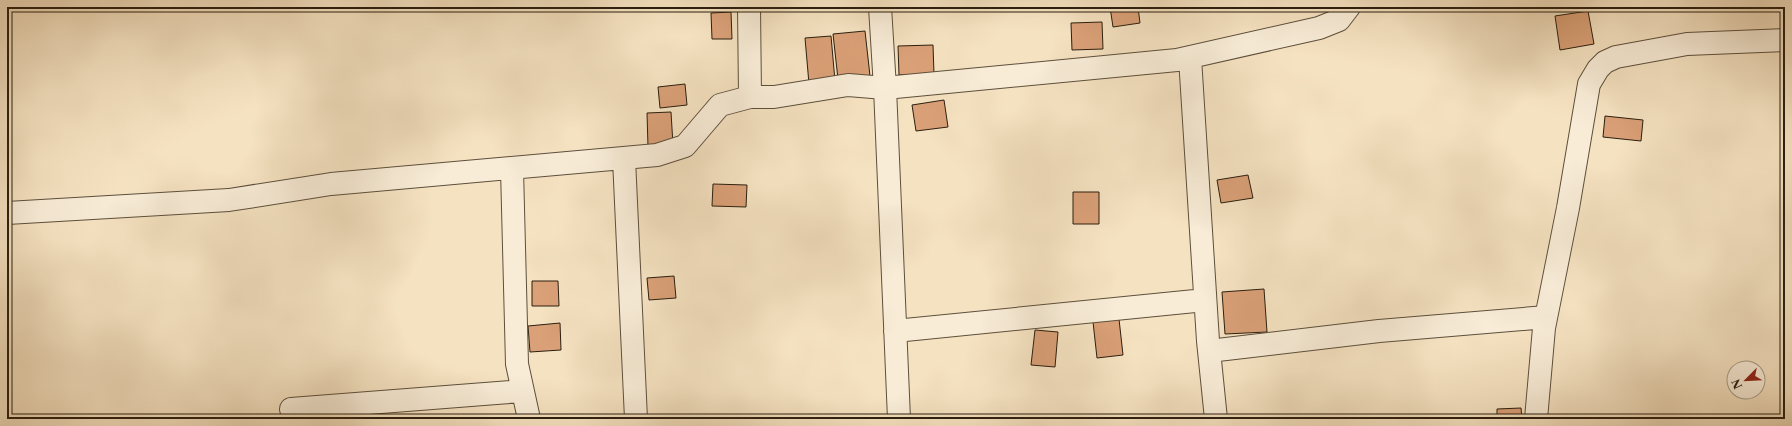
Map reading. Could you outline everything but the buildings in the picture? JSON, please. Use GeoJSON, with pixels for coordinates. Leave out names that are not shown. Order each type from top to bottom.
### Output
{"type":"FeatureCollection","features":[{"type":"Feature","properties":{"kind":"street"},"geometry":{"type":"LineString","coordinates":[[749,7],[750,97]]}},
{"type":"Feature","properties":{"kind":"street"},"geometry":{"type":"LineString","coordinates":[[880,7],[885,88],[899,419]]}},
{"type":"Feature","properties":{"kind":"street"},"geometry":{"type":"LineString","coordinates":[[7,213],[229,200],[331,184],[657,155],[685,146],[720,105],[750,97],[774,97],[848,85],[885,88],[1190,58],[1319,28],[1339,20],[1349,7]]}},
{"type":"Feature","properties":{"kind":"street"},"geometry":{"type":"LineString","coordinates":[[1536,419],[1546,317],[1568,208],[1590,84],[1598,68],[1616,57],[1687,44],[1785,40]]}},
{"type":"Feature","properties":{"kind":"street"},"geometry":{"type":"LineString","coordinates":[[1190,58],[1209,351],[1216,419]]}},
{"type":"Feature","properties":{"kind":"street"},"geometry":{"type":"LineString","coordinates":[[624,159],[636,419]]}},
{"type":"Feature","properties":{"kind":"street"},"geometry":{"type":"LineString","coordinates":[[512,169],[517,364],[529,419]]}},
{"type":"Feature","properties":{"kind":"street"},"geometry":{"type":"LineString","coordinates":[[895,331],[1206,300]]}},
{"type":"Feature","properties":{"kind":"street"},"geometry":{"type":"LineString","coordinates":[[1209,351],[1379,331],[1546,317]]}},
{"type":"Feature","properties":{"kind":"street"},"geometry":{"type":"LineString","coordinates":[[292,409],[522,391]]}}]}
